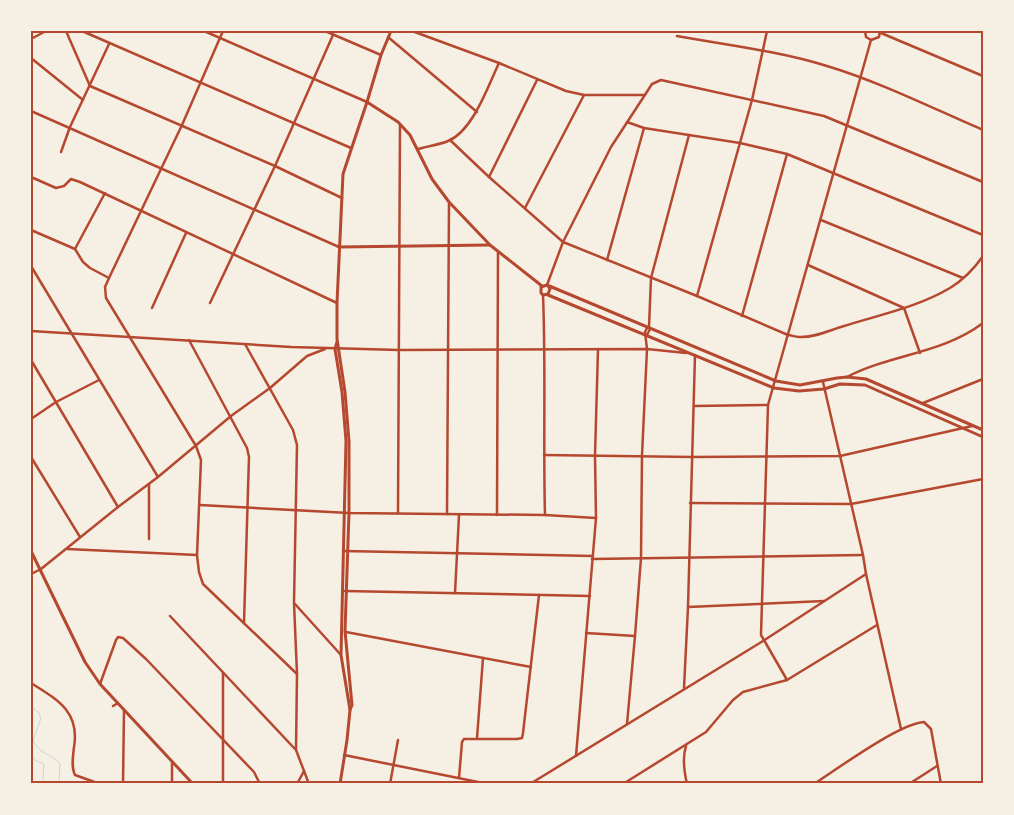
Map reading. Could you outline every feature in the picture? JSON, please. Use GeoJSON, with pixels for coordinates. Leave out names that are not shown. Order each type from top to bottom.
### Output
{"type":"FeatureCollection","features":[{"type":"Feature","properties":{"kind":"street"},"geometry":{"type":"LineString","coordinates":[[31,38],[46,31]]}},
{"type":"Feature","properties":{"kind":"street"},"geometry":{"type":"LineString","coordinates":[[66,31],[90,86],[182,124],[342,198]]}},
{"type":"Feature","properties":{"kind":"street"},"geometry":{"type":"LineString","coordinates":[[82,31],[351,148]]}},
{"type":"Feature","properties":{"kind":"street"},"geometry":{"type":"LineString","coordinates":[[204,31],[367,102],[400,125],[410,135],[432,179],[449,202],[490,245],[542,286],[548,286],[649,327],[776,381],[800,385],[847,377],[858,371],[954,341],[983,323]]}},
{"type":"Feature","properties":{"kind":"street"},"geometry":{"type":"LineString","coordinates":[[222,31],[202,83],[105,287],[106,298],[196,446],[201,460],[197,555],[203,584],[297,674]]}},
{"type":"Feature","properties":{"kind":"street"},"geometry":{"type":"LineString","coordinates":[[325,31],[381,55]]}},
{"type":"Feature","properties":{"kind":"street"},"geometry":{"type":"LineString","coordinates":[[350,710],[341,655],[349,441],[337,348],[337,303],[343,174],[381,55],[391,31]]}},
{"type":"Feature","properties":{"kind":"street"},"geometry":{"type":"LineString","coordinates":[[412,31],[499,63],[566,92],[584,95],[645,95]]}},
{"type":"Feature","properties":{"kind":"street"},"geometry":{"type":"LineString","coordinates":[[697,296],[752,100],[767,31]]}},
{"type":"Feature","properties":{"kind":"street"},"geometry":{"type":"LineString","coordinates":[[865,31],[866,37],[871,40],[877,39],[880,32],[983,76]]}},
{"type":"Feature","properties":{"kind":"street"},"geometry":{"type":"LineString","coordinates":[[210,303],[275,166],[333,35]]}},
{"type":"Feature","properties":{"kind":"street"},"geometry":{"type":"LineString","coordinates":[[677,36],[763,51],[826,66],[860,78],[983,130]]}},
{"type":"Feature","properties":{"kind":"street"},"geometry":{"type":"LineString","coordinates":[[388,37],[477,112]]}},
{"type":"Feature","properties":{"kind":"street"},"geometry":{"type":"LineString","coordinates":[[787,680],[761,636],[765,556],[768,405],[871,40]]}},
{"type":"Feature","properties":{"kind":"street"},"geometry":{"type":"LineString","coordinates":[[61,152],[70,127],[109,43]]}},
{"type":"Feature","properties":{"kind":"street"},"geometry":{"type":"LineString","coordinates":[[31,58],[83,100]]}},
{"type":"Feature","properties":{"kind":"street"},"geometry":{"type":"LineString","coordinates":[[418,149],[450,140],[468,124],[477,112],[499,63]]}},
{"type":"Feature","properties":{"kind":"street"},"geometry":{"type":"LineString","coordinates":[[489,177],[537,80]]}},
{"type":"Feature","properties":{"kind":"street"},"geometry":{"type":"LineString","coordinates":[[545,295],[550,291],[548,286],[562,242],[611,147],[652,84],[661,80],[824,116],[983,182]]}},
{"type":"Feature","properties":{"kind":"street"},"geometry":{"type":"LineString","coordinates":[[525,208],[584,95]]}},
{"type":"Feature","properties":{"kind":"street"},"geometry":{"type":"LineString","coordinates":[[31,110],[339,247],[490,245]]}},
{"type":"Feature","properties":{"kind":"street"},"geometry":{"type":"LineString","coordinates":[[627,122],[644,128],[740,143],[786,154],[983,235]]}},
{"type":"Feature","properties":{"kind":"street"},"geometry":{"type":"LineString","coordinates":[[398,514],[400,125]]}},
{"type":"Feature","properties":{"kind":"street"},"geometry":{"type":"LineString","coordinates":[[607,260],[644,128]]}},
{"type":"Feature","properties":{"kind":"street"},"geometry":{"type":"LineString","coordinates":[[627,724],[636,636],[641,558],[646,330],[649,327],[651,278],[690,135]]}},
{"type":"Feature","properties":{"kind":"street"},"geometry":{"type":"LineString","coordinates":[[450,140],[562,242],[788,335],[799,337],[813,336],[904,308],[935,296],[964,278],[974,269],[983,256]]}},
{"type":"Feature","properties":{"kind":"street"},"geometry":{"type":"LineString","coordinates":[[742,316],[786,154]]}},
{"type":"Feature","properties":{"kind":"street"},"geometry":{"type":"LineString","coordinates":[[31,177],[56,188],[64,186],[72,179],[80,182],[337,303]]}},
{"type":"Feature","properties":{"kind":"street"},"geometry":{"type":"LineString","coordinates":[[75,249],[104,193]]}},
{"type":"Feature","properties":{"kind":"street"},"geometry":{"type":"LineString","coordinates":[[447,514],[449,202]]}},
{"type":"Feature","properties":{"kind":"street"},"geometry":{"type":"LineString","coordinates":[[821,220],[964,278]]}},
{"type":"Feature","properties":{"kind":"street"},"geometry":{"type":"LineString","coordinates":[[31,230],[75,249],[83,262],[90,268],[109,278]]}},
{"type":"Feature","properties":{"kind":"street"},"geometry":{"type":"LineString","coordinates":[[152,308],[186,233]]}},
{"type":"Feature","properties":{"kind":"street"},"geometry":{"type":"LineString","coordinates":[[482,245],[484,239]]}},
{"type":"Feature","properties":{"kind":"street"},"geometry":{"type":"LineString","coordinates":[[497,514],[498,252]]}},
{"type":"Feature","properties":{"kind":"street"},"geometry":{"type":"LineString","coordinates":[[808,265],[904,308],[920,353]]}},
{"type":"Feature","properties":{"kind":"street"},"geometry":{"type":"LineString","coordinates":[[31,266],[158,477]]}},
{"type":"Feature","properties":{"kind":"street"},"geometry":{"type":"LineString","coordinates":[[542,286],[540,292],[545,295],[774,388],[799,391],[824,389],[840,384],[865,385],[962,429],[982,436]]}},
{"type":"Feature","properties":{"kind":"street"},"geometry":{"type":"LineString","coordinates":[[544,515],[545,295]]}},
{"type":"Feature","properties":{"kind":"street"},"geometry":{"type":"LineString","coordinates":[[31,331],[326,348],[399,350],[647,349],[690,353]]}},
{"type":"Feature","properties":{"kind":"street"},"geometry":{"type":"LineString","coordinates":[[189,340],[231,416],[247,448],[249,457],[244,623]]}},
{"type":"Feature","properties":{"kind":"street"},"geometry":{"type":"LineString","coordinates":[[245,344],[294,430],[297,445],[294,603],[297,674],[296,750],[309,784]]}},
{"type":"Feature","properties":{"kind":"street"},"geometry":{"type":"LineString","coordinates":[[304,347],[307,356]]}},
{"type":"Feature","properties":{"kind":"street"},"geometry":{"type":"LineString","coordinates":[[31,574],[41,569],[158,477],[231,416],[270,388],[307,356],[326,348]]}},
{"type":"Feature","properties":{"kind":"street"},"geometry":{"type":"LineString","coordinates":[[576,756],[596,518],[595,456],[598,349]]}},
{"type":"Feature","properties":{"kind":"street"},"geometry":{"type":"LineString","coordinates":[[684,688],[695,355]]}},
{"type":"Feature","properties":{"kind":"street"},"geometry":{"type":"LineString","coordinates":[[31,360],[118,507]]}},
{"type":"Feature","properties":{"kind":"street"},"geometry":{"type":"LineString","coordinates":[[847,377],[866,379],[983,430]]}},
{"type":"Feature","properties":{"kind":"street"},"geometry":{"type":"LineString","coordinates":[[922,404],[983,379]]}},
{"type":"Feature","properties":{"kind":"street"},"geometry":{"type":"LineString","coordinates":[[31,419],[56,402],[99,380]]}},
{"type":"Feature","properties":{"kind":"street"},"geometry":{"type":"LineString","coordinates":[[823,382],[901,729]]}},
{"type":"Feature","properties":{"kind":"street"},"geometry":{"type":"LineString","coordinates":[[694,406],[768,405]]}},
{"type":"Feature","properties":{"kind":"street"},"geometry":{"type":"LineString","coordinates":[[544,455],[840,456],[972,426]]}},
{"type":"Feature","properties":{"kind":"street"},"geometry":{"type":"LineString","coordinates":[[31,457],[81,537]]}},
{"type":"Feature","properties":{"kind":"street"},"geometry":{"type":"LineString","coordinates":[[690,503],[851,504],[983,479]]}},
{"type":"Feature","properties":{"kind":"street"},"geometry":{"type":"LineString","coordinates":[[149,484],[149,538]]}},
{"type":"Feature","properties":{"kind":"street"},"geometry":{"type":"LineString","coordinates":[[200,505],[347,513],[497,514],[596,518]]}},
{"type":"Feature","properties":{"kind":"street"},"geometry":{"type":"LineString","coordinates":[[455,592],[459,514]]}},
{"type":"Feature","properties":{"kind":"street"},"geometry":{"type":"LineString","coordinates":[[66,549],[197,555]]}},
{"type":"Feature","properties":{"kind":"street"},"geometry":{"type":"LineString","coordinates":[[31,551],[85,662],[100,684],[193,784]]}},
{"type":"Feature","properties":{"kind":"street"},"geometry":{"type":"LineString","coordinates":[[345,551],[593,558],[863,555]]}},
{"type":"Feature","properties":{"kind":"street"},"geometry":{"type":"LineString","coordinates":[[530,784],[826,601],[866,574]]}},
{"type":"Feature","properties":{"kind":"street"},"geometry":{"type":"LineString","coordinates":[[343,591],[590,596]]}},
{"type":"Feature","properties":{"kind":"street"},"geometry":{"type":"LineString","coordinates":[[459,778],[462,742],[464,739],[517,740],[522,738],[539,594]]}},
{"type":"Feature","properties":{"kind":"street"},"geometry":{"type":"LineString","coordinates":[[688,607],[826,601]]}},
{"type":"Feature","properties":{"kind":"street"},"geometry":{"type":"LineString","coordinates":[[294,603],[345,660],[350,680]]}},
{"type":"Feature","properties":{"kind":"street"},"geometry":{"type":"LineString","coordinates":[[170,616],[296,750]]}},
{"type":"Feature","properties":{"kind":"street"},"geometry":{"type":"LineString","coordinates":[[624,784],[706,732],[733,700],[743,692],[787,680],[877,625]]}},
{"type":"Feature","properties":{"kind":"street"},"geometry":{"type":"LineString","coordinates":[[342,631],[531,668]]}},
{"type":"Feature","properties":{"kind":"street"},"geometry":{"type":"LineString","coordinates":[[338,784],[341,776],[352,705],[342,631]]}},
{"type":"Feature","properties":{"kind":"street"},"geometry":{"type":"LineString","coordinates":[[586,633],[636,636]]}},
{"type":"Feature","properties":{"kind":"street"},"geometry":{"type":"LineString","coordinates":[[100,684],[116,640],[118,637],[122,638],[146,659],[223,742],[254,772],[260,784]]}},
{"type":"Feature","properties":{"kind":"street"},"geometry":{"type":"LineString","coordinates":[[336,650],[341,648]]}},
{"type":"Feature","properties":{"kind":"street"},"geometry":{"type":"LineString","coordinates":[[477,738],[483,658]]}},
{"type":"Feature","properties":{"kind":"street"},"geometry":{"type":"LineString","coordinates":[[223,672],[223,784]]}},
{"type":"Feature","properties":{"kind":"street"},"geometry":{"type":"LineString","coordinates":[[31,683],[64,706],[73,720],[76,736],[73,752],[76,776],[100,784]]}},
{"type":"Feature","properties":{"kind":"street"},"geometry":{"type":"LineString","coordinates":[[113,706],[118,703]]}},
{"type":"Feature","properties":{"kind":"street"},"geometry":{"type":"LineString","coordinates":[[123,784],[124,709]]}},
{"type":"Feature","properties":{"kind":"street"},"geometry":{"type":"LineString","coordinates":[[814,784],[901,729],[918,722],[924,722],[931,729],[941,784]]}},
{"type":"Feature","properties":{"kind":"street"},"geometry":{"type":"LineString","coordinates":[[390,784],[398,740]]}},
{"type":"Feature","properties":{"kind":"street"},"geometry":{"type":"LineString","coordinates":[[686,744],[684,771],[687,784]]}},
{"type":"Feature","properties":{"kind":"street"},"geometry":{"type":"LineString","coordinates":[[344,755],[486,784]]}},
{"type":"Feature","properties":{"kind":"street"},"geometry":{"type":"LineString","coordinates":[[172,760],[172,784]]}},
{"type":"Feature","properties":{"kind":"street"},"geometry":{"type":"LineString","coordinates":[[909,784],[937,766]]}},
{"type":"Feature","properties":{"kind":"street"},"geometry":{"type":"LineString","coordinates":[[297,784],[304,772]]}},
{"type":"Feature","properties":{"kind":"waterway"},"geometry":{"type":"LineString","coordinates":[[31,706],[38,712],[41,718],[33,741],[43,752],[60,764],[59,784]]}},
{"type":"Feature","properties":{"kind":"waterway"},"geometry":{"type":"LineString","coordinates":[[31,755],[35,760],[44,764],[41,784]]}}]}
